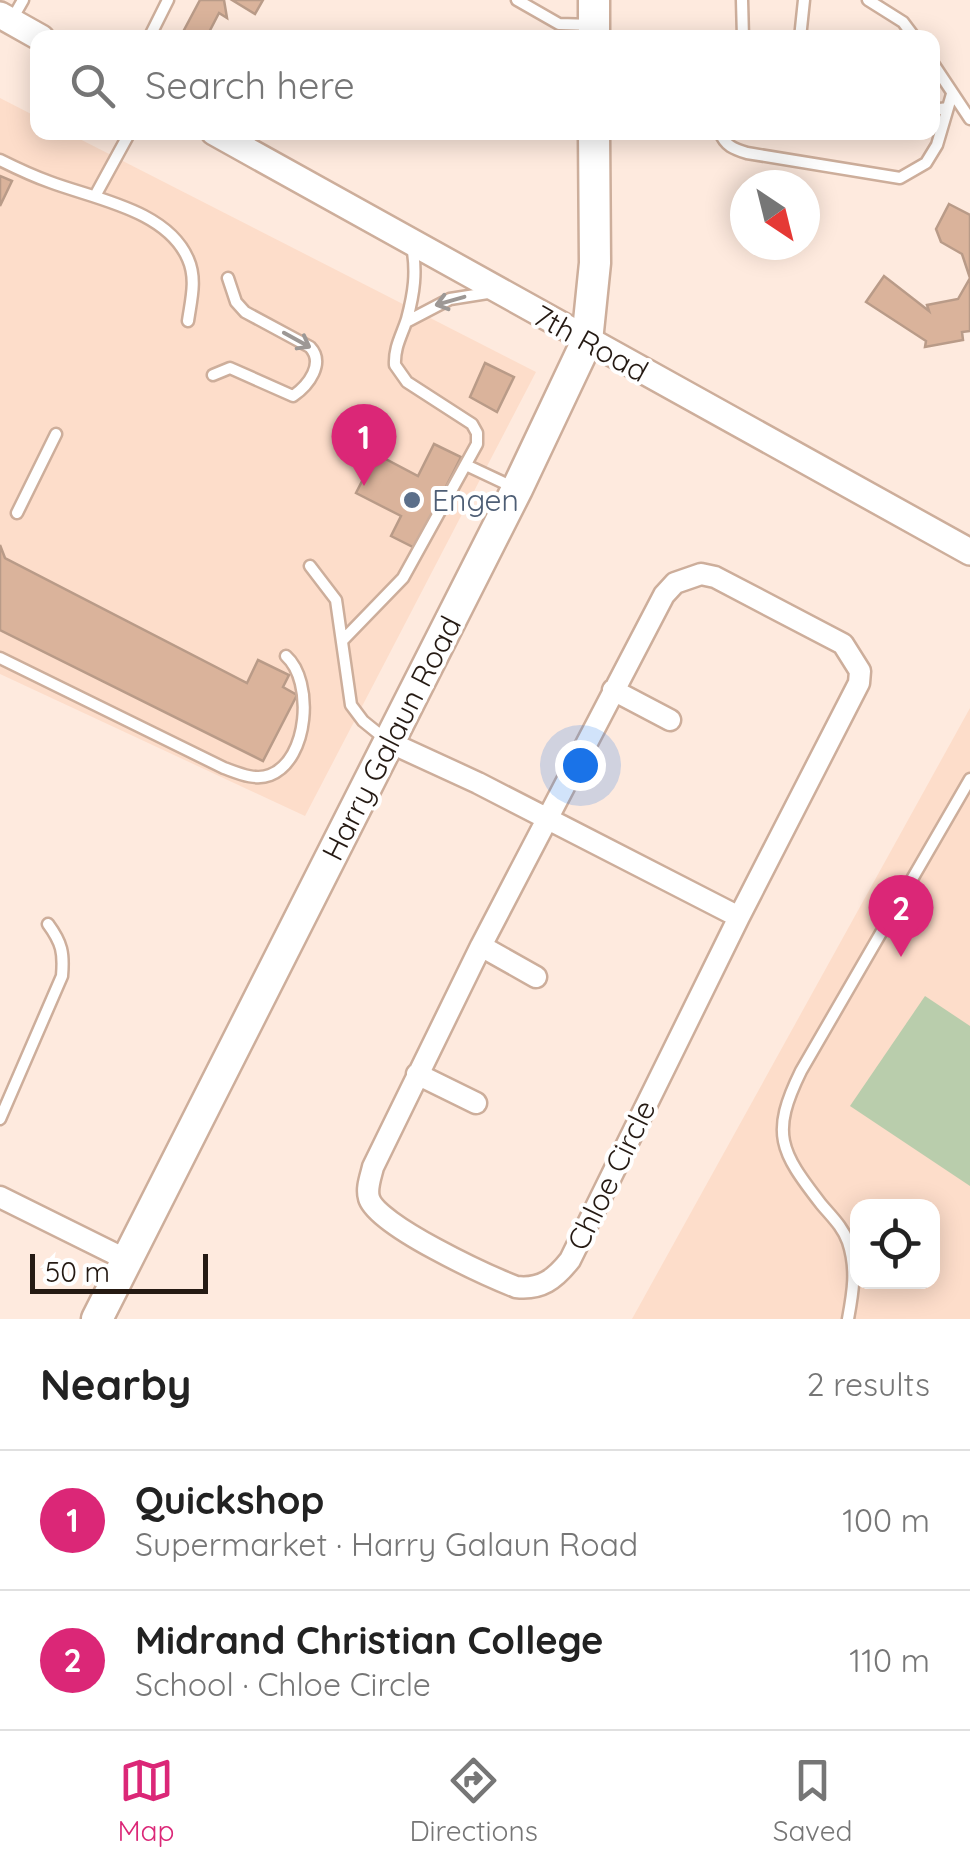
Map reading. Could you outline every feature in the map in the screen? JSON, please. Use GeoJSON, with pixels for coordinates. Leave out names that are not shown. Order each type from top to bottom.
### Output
{"type":"FeatureCollection","features":[{"type":"Feature","properties":{"kind":"main road","name":"Harry Galaun Road"},"geometry":{"type":"LineString","coordinates":[[97,1319],[517,489],[587,341],[594,264],[594,140]]}},
{"type":"Feature","properties":{"kind":"street"},"geometry":{"type":"LineString","coordinates":[[11,12],[31,30]]}},
{"type":"Feature","properties":{"kind":"street","name":"7th Road"},"geometry":{"type":"LineString","coordinates":[[228,140],[970,552]]}},
{"type":"Feature","properties":{"kind":"street","name":"Chloe Circle"},"geometry":{"type":"LineString","coordinates":[[701,574],[715,576],[827,634],[854,657],[860,683],[739,917],[570,1260],[560,1274],[531,1289],[501,1281],[389,1223],[369,1199],[374,1166],[417,1074],[549,819],[613,690],[664,595],[675,583],[701,574]]}},
{"type":"Feature","properties":{"kind":"street"},"geometry":{"type":"LineString","coordinates":[[613,690],[670,720]]}},
{"type":"Feature","properties":{"kind":"street"},"geometry":{"type":"LineString","coordinates":[[389,742],[739,917]]}},
{"type":"Feature","properties":{"kind":"street"},"geometry":{"type":"LineString","coordinates":[[481,946],[536,976]]}},
{"type":"Feature","properties":{"kind":"street"},"geometry":{"type":"LineString","coordinates":[[417,1074],[476,1103]]}},
{"type":"Feature","properties":{"kind":"street"},"geometry":{"type":"LineString","coordinates":[[0,1197],[126,1260]]}},
{"type":"Feature","properties":{"kind":"lane"},"geometry":{"type":"LineString","coordinates":[[153,30],[168,0]]}},
{"type":"Feature","properties":{"kind":"lane"},"geometry":{"type":"LineString","coordinates":[[516,0],[559,24],[594,21]]}},
{"type":"Feature","properties":{"kind":"lane"},"geometry":{"type":"LineString","coordinates":[[742,0],[743,30]]}},
{"type":"Feature","properties":{"kind":"lane"},"geometry":{"type":"LineString","coordinates":[[801,30],[804,0]]}},
{"type":"Feature","properties":{"kind":"lane"},"geometry":{"type":"LineString","coordinates":[[868,0],[908,30]]}},
{"type":"Feature","properties":{"kind":"lane"},"geometry":{"type":"LineString","coordinates":[[940,75],[970,119]]}},
{"type":"Feature","properties":{"kind":"lane"},"geometry":{"type":"LineString","coordinates":[[940,135],[952,94]]}},
{"type":"Feature","properties":{"kind":"lane"},"geometry":{"type":"LineString","coordinates":[[940,109],[948,108]]}},
{"type":"Feature","properties":{"kind":"lane"},"geometry":{"type":"LineString","coordinates":[[95,196],[126,140]]}},
{"type":"Feature","properties":{"kind":"lane"},"geometry":{"type":"LineString","coordinates":[[723,140],[747,154],[900,178],[926,163],[938,140]]}},
{"type":"Feature","properties":{"kind":"lane"},"geometry":{"type":"LineString","coordinates":[[0,160],[48,182],[95,196],[157,224],[175,239],[192,270],[194,284],[188,320]]}},
{"type":"Feature","properties":{"kind":"lane"},"geometry":{"type":"LineString","coordinates":[[342,641],[403,578],[477,444],[472,424],[406,382],[395,365],[397,343],[416,281],[412,243]]}},
{"type":"Feature","properties":{"kind":"lane"},"geometry":{"type":"LineString","coordinates":[[212,376],[230,368],[293,396],[302,390],[318,364],[310,347],[245,312],[236,302],[228,278]]}},
{"type":"Feature","properties":{"kind":"lane"},"geometry":{"type":"LineString","coordinates":[[406,322],[450,300],[499,291]]}},
{"type":"Feature","properties":{"kind":"lane"},"geometry":{"type":"LineString","coordinates":[[18,513],[56,434]]}},
{"type":"Feature","properties":{"kind":"lane"},"geometry":{"type":"LineString","coordinates":[[466,465],[517,489]]}},
{"type":"Feature","properties":{"kind":"lane"},"geometry":{"type":"LineString","coordinates":[[310,566],[336,600],[354,711],[389,742]]}},
{"type":"Feature","properties":{"kind":"lane"},"geometry":{"type":"LineString","coordinates":[[0,658],[224,768],[255,778],[278,770],[300,738],[302,678],[286,656]]}},
{"type":"Feature","properties":{"kind":"lane"},"geometry":{"type":"LineString","coordinates":[[848,1319],[854,1276],[848,1241],[793,1168],[782,1132],[784,1113],[800,1070],[970,779]]}},
{"type":"Feature","properties":{"kind":"lane"},"geometry":{"type":"LineString","coordinates":[[0,1119],[62,976],[61,942],[48,924]]}},
{"type":"Feature","properties":{"kind":"shaded area"},"geometry":{"type":"Polygon","coordinates":[[[0,98],[30,113],[30,140],[82,140],[536,372],[305,816],[0,674],[0,98]]]}},
{"type":"Feature","properties":{"kind":"shaded area"},"geometry":{"type":"Polygon","coordinates":[[[970,708],[970,1319],[632,1319],[970,708]]]}},
{"type":"Feature","properties":{"kind":"green space"},"geometry":{"type":"Polygon","coordinates":[[[925,996],[970,1026],[970,1186],[850,1106],[925,996]]]}},
{"type":"Feature","properties":{"kind":"building"},"geometry":{"type":"Polygon","coordinates":[[[200,0],[224,0],[227,18],[219,13],[210,30],[184,30],[200,0]]]}},
{"type":"Feature","properties":{"kind":"building"},"geometry":{"type":"Polygon","coordinates":[[[232,0],[263,0],[255,14],[232,0]]]}},
{"type":"Feature","properties":{"kind":"building"},"geometry":{"type":"Polygon","coordinates":[[[0,176],[12,181],[0,206],[0,176]]]}},
{"type":"Feature","properties":{"kind":"building"},"geometry":{"type":"Polygon","coordinates":[[[949,204],[970,215],[970,278],[962,254],[941,242],[936,229],[949,204]]]}},
{"type":"Feature","properties":{"kind":"building"},"geometry":{"type":"Polygon","coordinates":[[[884,276],[929,311],[927,305],[958,299],[970,278],[970,331],[962,332],[963,340],[925,347],[926,341],[866,302],[884,276]]]}},
{"type":"Feature","properties":{"kind":"building"},"geometry":{"type":"Polygon","coordinates":[[[485,363],[514,377],[497,412],[470,397],[485,363]]]}},
{"type":"Feature","properties":{"kind":"building"},"geometry":{"type":"Polygon","coordinates":[[[434,444],[461,457],[415,548],[391,536],[401,516],[356,493],[376,454],[418,476],[434,444]]]}},
{"type":"Feature","properties":{"kind":"building"},"geometry":{"type":"Polygon","coordinates":[[[0,545],[5,558],[247,683],[258,660],[289,675],[283,687],[297,695],[263,761],[0,630],[0,545]]]}},
{"type":"Feature","properties":{"kind":"place","name":"Quickshop"},"geometry":{"type":"Point","coordinates":[364,486]}},
{"type":"Feature","properties":{"kind":"place","name":"Engen"},"geometry":{"type":"Point","coordinates":[412,500]}},
{"type":"Feature","properties":{"kind":"place","name":"Midrand Christian College"},"geometry":{"type":"Point","coordinates":[901,957]}}]}
